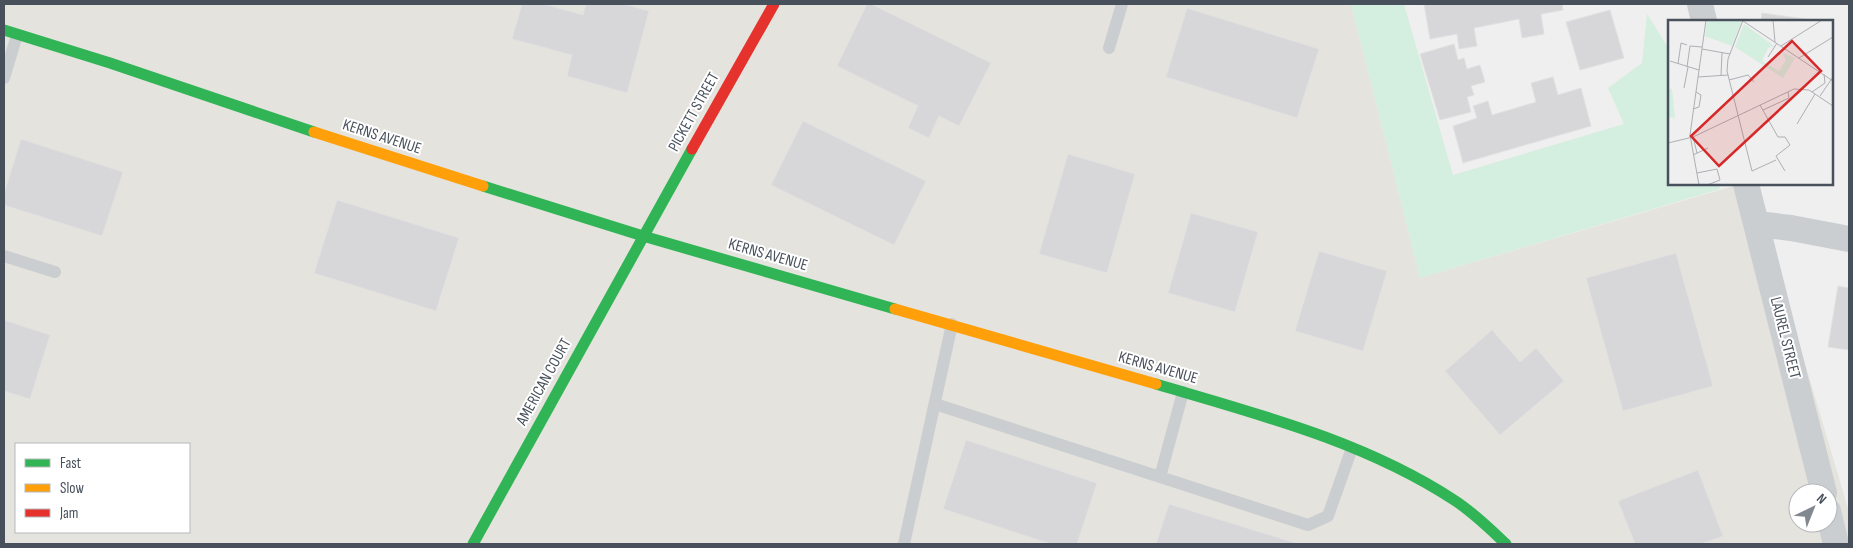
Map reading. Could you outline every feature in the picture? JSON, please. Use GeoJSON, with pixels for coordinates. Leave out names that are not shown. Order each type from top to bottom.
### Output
{"type":"FeatureCollection","features":[{"type":"Feature","properties":{"kind":"street","name":"PICKETT STREET"},"geometry":{"type":"LineString","coordinates":[[643,236],[774,4]]}},
{"type":"Feature","properties":{"kind":"street"},"geometry":{"type":"LineString","coordinates":[[1700,4],[1704,20]]}},
{"type":"Feature","properties":{"kind":"street","name":"KERNS AVENUE"},"geometry":{"type":"LineString","coordinates":[[4,30],[110,63],[347,143],[643,236],[1268,417],[1352,448],[1427,484],[1461,505],[1494,531],[1506,544]]}},
{"type":"Feature","properties":{"kind":"street","name":"LAUREL STREET"},"geometry":{"type":"LineString","coordinates":[[1746,185],[1822,483]]}},
{"type":"Feature","properties":{"kind":"street"},"geometry":{"type":"LineString","coordinates":[[1757,224],[1791,228],[1849,239]]}},
{"type":"Feature","properties":{"kind":"street","name":"AMERICAN COURT"},"geometry":{"type":"LineString","coordinates":[[473,544],[643,236]]}},
{"type":"Feature","properties":{"kind":"lane"},"geometry":{"type":"LineString","coordinates":[[1109,48],[1122,4]]}},
{"type":"Feature","properties":{"kind":"lane"},"geometry":{"type":"LineString","coordinates":[[4,78],[18,35]]}},
{"type":"Feature","properties":{"kind":"lane"},"geometry":{"type":"LineString","coordinates":[[4,256],[55,272]]}},
{"type":"Feature","properties":{"kind":"lane"},"geometry":{"type":"LineString","coordinates":[[904,544],[952,324]]}},
{"type":"Feature","properties":{"kind":"lane"},"geometry":{"type":"LineString","coordinates":[[1160,477],[1182,392]]}},
{"type":"Feature","properties":{"kind":"lane"},"geometry":{"type":"LineString","coordinates":[[935,404],[1308,525],[1328,516],[1352,448]]}},
{"type":"Feature","properties":{"kind":"shaded area"},"geometry":{"type":"Polygon","coordinates":[[[4,4],[1351,4],[1420,278],[1737,185],[1752,185],[1849,512],[1849,544],[4,544],[4,4]]]}},
{"type":"Feature","properties":{"kind":"green space"},"geometry":{"type":"Polygon","coordinates":[[[1351,4],[1404,4],[1453,175],[1624,124],[1608,88],[1642,63],[1647,14],[1668,47],[1668,185],[1718,185],[1720,189],[1420,278],[1351,4]]]}},
{"type":"Feature","properties":{"kind":"building"},"geometry":{"type":"Polygon","coordinates":[[[522,4],[544,4],[583,15],[586,4],[624,4],[649,11],[627,93],[567,76],[572,55],[512,39],[522,4]]]}},
{"type":"Feature","properties":{"kind":"building"},"geometry":{"type":"Polygon","coordinates":[[[867,4],[871,4],[991,63],[959,126],[939,116],[929,138],[908,128],[918,106],[837,66],[867,4]]]}},
{"type":"Feature","properties":{"kind":"building"},"geometry":{"type":"Polygon","coordinates":[[[1424,4],[1562,4],[1563,10],[1541,14],[1544,34],[1522,38],[1519,19],[1474,28],[1477,46],[1459,49],[1457,34],[1430,39],[1424,4]]]}},
{"type":"Feature","properties":{"kind":"building"},"geometry":{"type":"Polygon","coordinates":[[[1187,8],[1319,49],[1297,118],[1166,77],[1187,8]]]}},
{"type":"Feature","properties":{"kind":"building"},"geometry":{"type":"Polygon","coordinates":[[[1610,10],[1624,58],[1580,70],[1566,22],[1610,10]]]}},
{"type":"Feature","properties":{"kind":"building"},"geometry":{"type":"Polygon","coordinates":[[[1762,13],[1813,20],[1761,20],[1762,13]]]}},
{"type":"Feature","properties":{"kind":"building"},"geometry":{"type":"Polygon","coordinates":[[[1454,44],[1458,60],[1464,58],[1467,69],[1480,65],[1485,82],[1471,86],[1474,95],[1467,97],[1471,112],[1440,120],[1420,54],[1454,44]]]}},
{"type":"Feature","properties":{"kind":"building"},"geometry":{"type":"Polygon","coordinates":[[[1553,77],[1558,95],[1581,88],[1591,126],[1463,163],[1453,126],[1477,118],[1473,106],[1488,101],[1492,115],[1536,102],[1531,83],[1553,77]]]}},
{"type":"Feature","properties":{"kind":"building"},"geometry":{"type":"Polygon","coordinates":[[[803,121],[926,181],[894,245],[771,185],[803,121]]]}},
{"type":"Feature","properties":{"kind":"building"},"geometry":{"type":"Polygon","coordinates":[[[21,139],[123,172],[102,236],[4,205],[4,194],[21,139]]]}},
{"type":"Feature","properties":{"kind":"building"},"geometry":{"type":"Polygon","coordinates":[[[1068,154],[1135,174],[1107,273],[1039,254],[1068,154]]]}},
{"type":"Feature","properties":{"kind":"building"},"geometry":{"type":"Polygon","coordinates":[[[337,200],[459,238],[436,311],[314,273],[337,200]]]}},
{"type":"Feature","properties":{"kind":"building"},"geometry":{"type":"Polygon","coordinates":[[[1191,213],[1258,232],[1235,312],[1168,293],[1191,213]]]}},
{"type":"Feature","properties":{"kind":"building"},"geometry":{"type":"Polygon","coordinates":[[[1319,251],[1387,271],[1363,351],[1295,331],[1319,251]]]}},
{"type":"Feature","properties":{"kind":"building"},"geometry":{"type":"Polygon","coordinates":[[[1676,253],[1713,386],[1623,411],[1586,278],[1676,253]]]}},
{"type":"Feature","properties":{"kind":"building"},"geometry":{"type":"Polygon","coordinates":[[[1838,286],[1849,288],[1849,350],[1828,347],[1838,286]]]}},
{"type":"Feature","properties":{"kind":"building"},"geometry":{"type":"Polygon","coordinates":[[[4,320],[50,335],[30,399],[4,391],[4,320]]]}},
{"type":"Feature","properties":{"kind":"building"},"geometry":{"type":"Polygon","coordinates":[[[1492,330],[1520,362],[1536,348],[1564,381],[1500,435],[1445,371],[1492,330]]]}},
{"type":"Feature","properties":{"kind":"building"},"geometry":{"type":"Polygon","coordinates":[[[966,440],[1097,483],[1077,544],[1051,544],[943,509],[966,440]]]}},
{"type":"Feature","properties":{"kind":"building"},"geometry":{"type":"Polygon","coordinates":[[[1698,470],[1723,536],[1701,544],[1635,544],[1618,501],[1698,470]]]}},
{"type":"Feature","properties":{"kind":"building"},"geometry":{"type":"Polygon","coordinates":[[[1169,504],[1299,544],[1156,544],[1169,504]]]}},
{"type":"Feature","properties":{"kind":"traffic: fast"},"geometry":{"type":"LineString","coordinates":[[4,30],[110,63],[314,132]]}},
{"type":"Feature","properties":{"kind":"traffic: fast"},"geometry":{"type":"LineString","coordinates":[[473,544],[692,149]]}},
{"type":"Feature","properties":{"kind":"traffic: fast"},"geometry":{"type":"LineString","coordinates":[[483,186],[643,236],[895,309]]}},
{"type":"Feature","properties":{"kind":"traffic: fast"},"geometry":{"type":"LineString","coordinates":[[1156,384],[1271,418],[1347,445],[1384,461],[1419,479],[1461,505],[1481,520],[1506,544]]}},
{"type":"Feature","properties":{"kind":"traffic: slow"},"geometry":{"type":"LineString","coordinates":[[314,132],[483,186]]}},
{"type":"Feature","properties":{"kind":"traffic: slow"},"geometry":{"type":"LineString","coordinates":[[895,309],[1156,384]]}},
{"type":"Feature","properties":{"kind":"traffic: jam"},"geometry":{"type":"LineString","coordinates":[[692,149],[774,4]]}}]}
